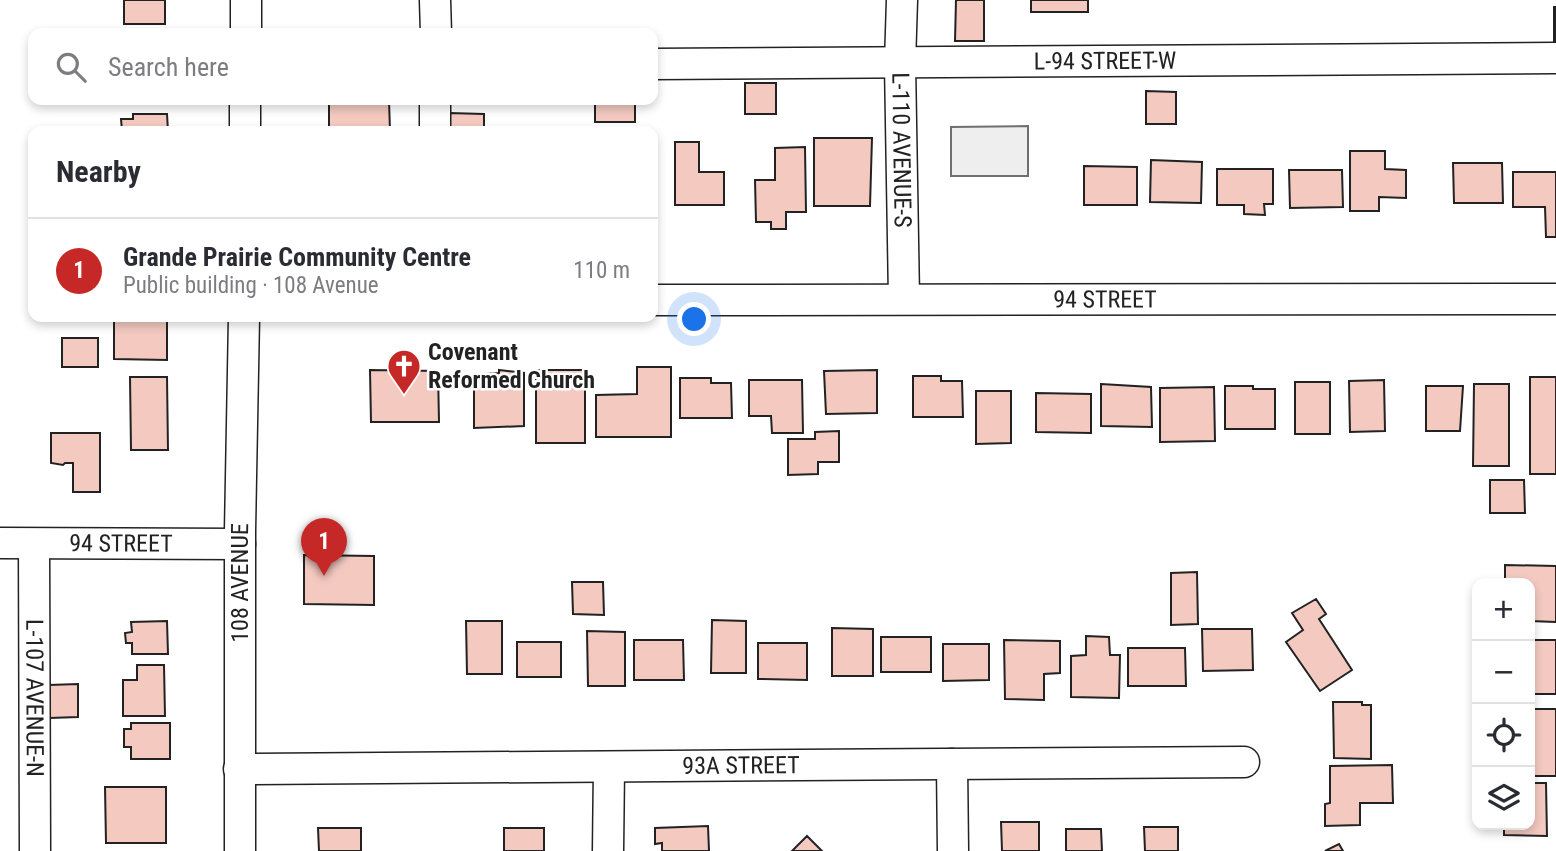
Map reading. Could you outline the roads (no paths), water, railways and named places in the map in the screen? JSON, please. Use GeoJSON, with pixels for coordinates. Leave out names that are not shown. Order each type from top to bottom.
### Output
{"type":"FeatureCollection","features":[{"type":"Feature","properties":{"kind":"street"},"geometry":{"type":"LineString","coordinates":[[246,0],[246,28]]}},
{"type":"Feature","properties":{"kind":"street"},"geometry":{"type":"LineString","coordinates":[[435,0],[436,28]]}},
{"type":"Feature","properties":{"kind":"street","name":"L-110 AVENUE-S"},"geometry":{"type":"LineString","coordinates":[[902,0],[900,63],[904,299]]}},
{"type":"Feature","properties":{"kind":"street","name":"L-94 STREET-W"},"geometry":{"type":"LineString","coordinates":[[658,64],[1556,58]]}},
{"type":"Feature","properties":{"kind":"street"},"geometry":{"type":"LineString","coordinates":[[245,105],[245,126]]}},
{"type":"Feature","properties":{"kind":"street"},"geometry":{"type":"LineString","coordinates":[[435,105],[435,126]]}},
{"type":"Feature","properties":{"kind":"street","name":"94 STREET"},"geometry":{"type":"LineString","coordinates":[[658,300],[1556,299]]}},
{"type":"Feature","properties":{"kind":"street","name":"108 AVENUE"},"geometry":{"type":"LineString","coordinates":[[240,851],[240,544],[244,322]]}},
{"type":"Feature","properties":{"kind":"street","name":"94 STREET"},"geometry":{"type":"LineString","coordinates":[[0,543],[240,544]]}},
{"type":"Feature","properties":{"kind":"street","name":"L-107 AVENUE-N"},"geometry":{"type":"LineString","coordinates":[[34,544],[35,851]]}},
{"type":"Feature","properties":{"kind":"street","name":"93A STREET"},"geometry":{"type":"LineString","coordinates":[[239,769],[1244,762]]}},
{"type":"Feature","properties":{"kind":"street"},"geometry":{"type":"LineString","coordinates":[[952,764],[953,851]]}},
{"type":"Feature","properties":{"kind":"street"},"geometry":{"type":"LineString","coordinates":[[608,851],[609,768]]}},
{"type":"Feature","properties":{"kind":"place","name":"Covenant Reformed Church"},"geometry":{"type":"Point","coordinates":[404,396]}},
{"type":"Feature","properties":{"kind":"place","name":"Grande Prairie Community Centre"},"geometry":{"type":"Point","coordinates":[324,576]}}]}
